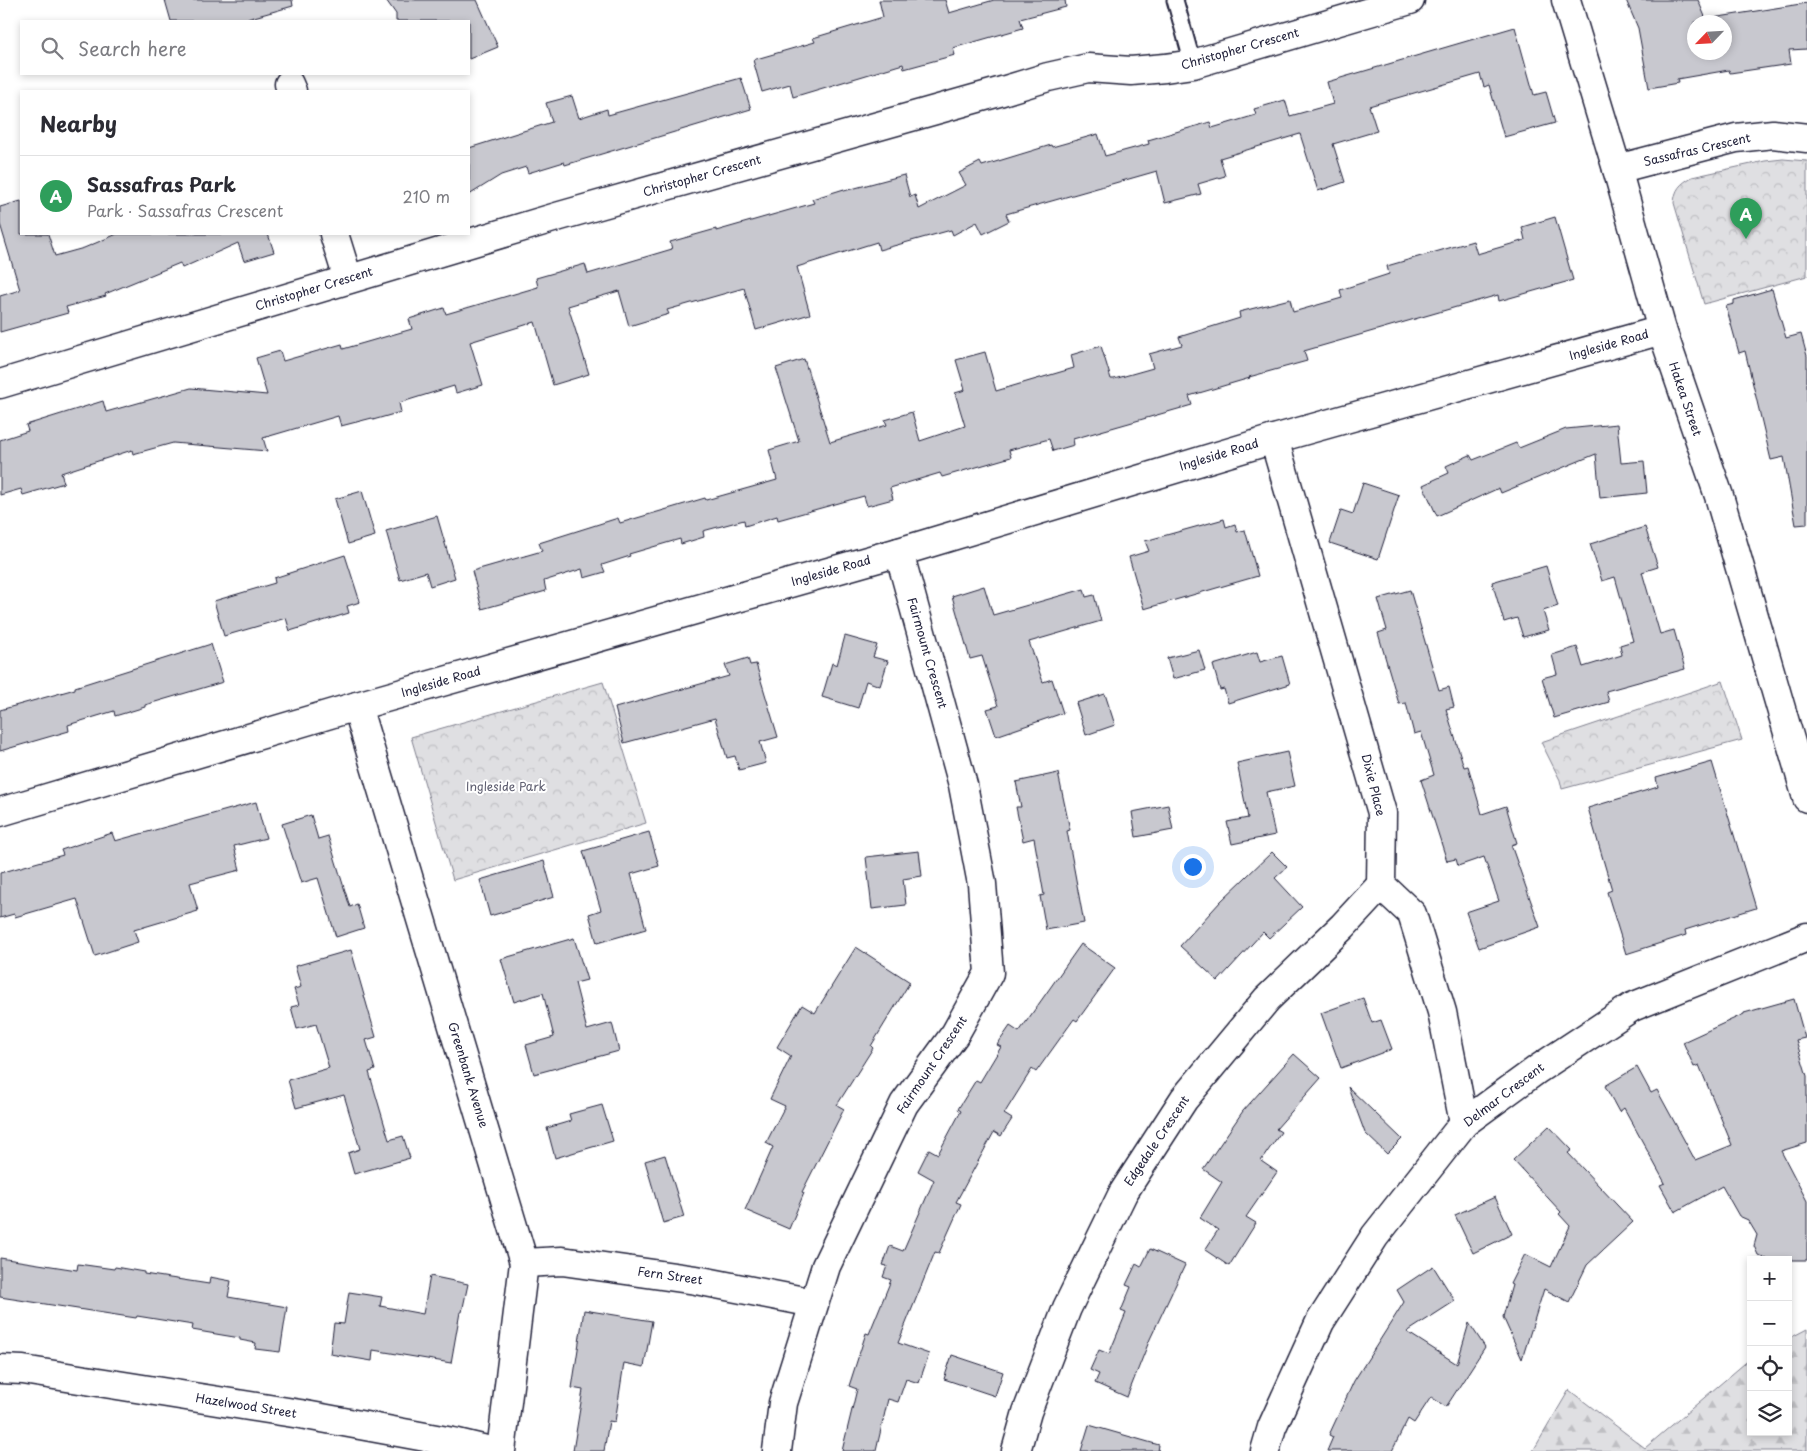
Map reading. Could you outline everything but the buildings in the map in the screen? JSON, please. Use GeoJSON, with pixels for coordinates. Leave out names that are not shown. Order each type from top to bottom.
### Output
{"type":"FeatureCollection","features":[{"type":"Feature","properties":{"kind":"street","name":"Christopher Crescent"},"geometry":{"type":"LineString","coordinates":[[0,384],[560,216],[1048,77],[1088,68],[1130,71],[1193,64],[1410,0]]}},
{"type":"Feature","properties":{"kind":"street","name":"Hakea Street"},"geometry":{"type":"LineString","coordinates":[[1566,0],[1617,169],[1662,330],[1718,496],[1805,784]]}},
{"type":"Feature","properties":{"kind":"street","name":"Sassafras Crescent"},"geometry":{"type":"LineString","coordinates":[[1617,169],[1736,138],[1773,134],[1807,138]]}},
{"type":"Feature","properties":{"kind":"street"},"geometry":{"type":"LineString","coordinates":[[334,235],[348,279]]}},
{"type":"Feature","properties":{"kind":"street","name":"Ingleside Road"},"geometry":{"type":"LineString","coordinates":[[0,812],[357,706],[898,552],[1274,439],[1662,330]]}},
{"type":"Feature","properties":{"kind":"street","name":"Dixie Place"},"geometry":{"type":"LineString","coordinates":[[1274,439],[1382,813],[1381,885]]}},
{"type":"Feature","properties":{"kind":"street","name":"Fairmount Crescent"},"geometry":{"type":"LineString","coordinates":[[777,1451],[783,1403],[826,1266],[904,1104],[955,1034],[989,973],[982,884],[963,785],[898,552]]}},
{"type":"Feature","properties":{"kind":"street","name":"Greenbank Avenue"},"geometry":{"type":"LineString","coordinates":[[357,706],[524,1263],[501,1451]]}},
{"type":"Feature","properties":{"kind":"street"},"geometry":{"type":"LineString","coordinates":[[1381,885],[1412,914],[1442,1012],[1464,1123]]}},
{"type":"Feature","properties":{"kind":"street","name":"Edgedale Crescent"},"geometry":{"type":"LineString","coordinates":[[1016,1451],[1027,1412],[1067,1308],[1128,1185],[1184,1099],[1267,999],[1343,926],[1381,885]]}},
{"type":"Feature","properties":{"kind":"street","name":"Delmar Crescent"},"geometry":{"type":"LineString","coordinates":[[1264,1451],[1272,1427],[1320,1322],[1375,1236],[1464,1123],[1538,1069],[1632,1007],[1807,937]]}},
{"type":"Feature","properties":{"kind":"street","name":"Fern Street"},"geometry":{"type":"LineString","coordinates":[[524,1263],[562,1261],[686,1278],[814,1304]]}},
{"type":"Feature","properties":{"kind":"street","name":"Hazelwood Street"},"geometry":{"type":"LineString","coordinates":[[0,1369],[23,1370],[300,1414],[458,1443],[491,1451]]}},
{"type":"Feature","properties":{"kind":"lane"},"geometry":{"type":"LineString","coordinates":[[1175,0],[1193,64]]}},
{"type":"Feature","properties":{"kind":"green space"},"geometry":{"type":"Polygon","coordinates":[[[1783,159],[1807,161],[1807,276],[1704,304],[1674,203],[1677,190],[1692,177],[1765,161],[1783,159]]]}},
{"type":"Feature","properties":{"kind":"green space"},"geometry":{"type":"Polygon","coordinates":[[[1723,681],[1742,740],[1562,789],[1560,780],[1541,742],[1723,681]]]}},
{"type":"Feature","properties":{"kind":"green space","name":"Ingleside Park"},"geometry":{"type":"Polygon","coordinates":[[[603,682],[646,823],[453,880],[411,737],[603,682]]]}},
{"type":"Feature","properties":{"kind":"green space"},"geometry":{"type":"Polygon","coordinates":[[[1807,1329],[1807,1451],[1533,1451],[1569,1390],[1645,1448],[1747,1361],[1747,1436],[1792,1436],[1792,1337],[1807,1329]]]}},
{"type":"Feature","properties":{"kind":"place","name":"Sassafras Park"},"geometry":{"type":"Point","coordinates":[1746,239]}}]}
